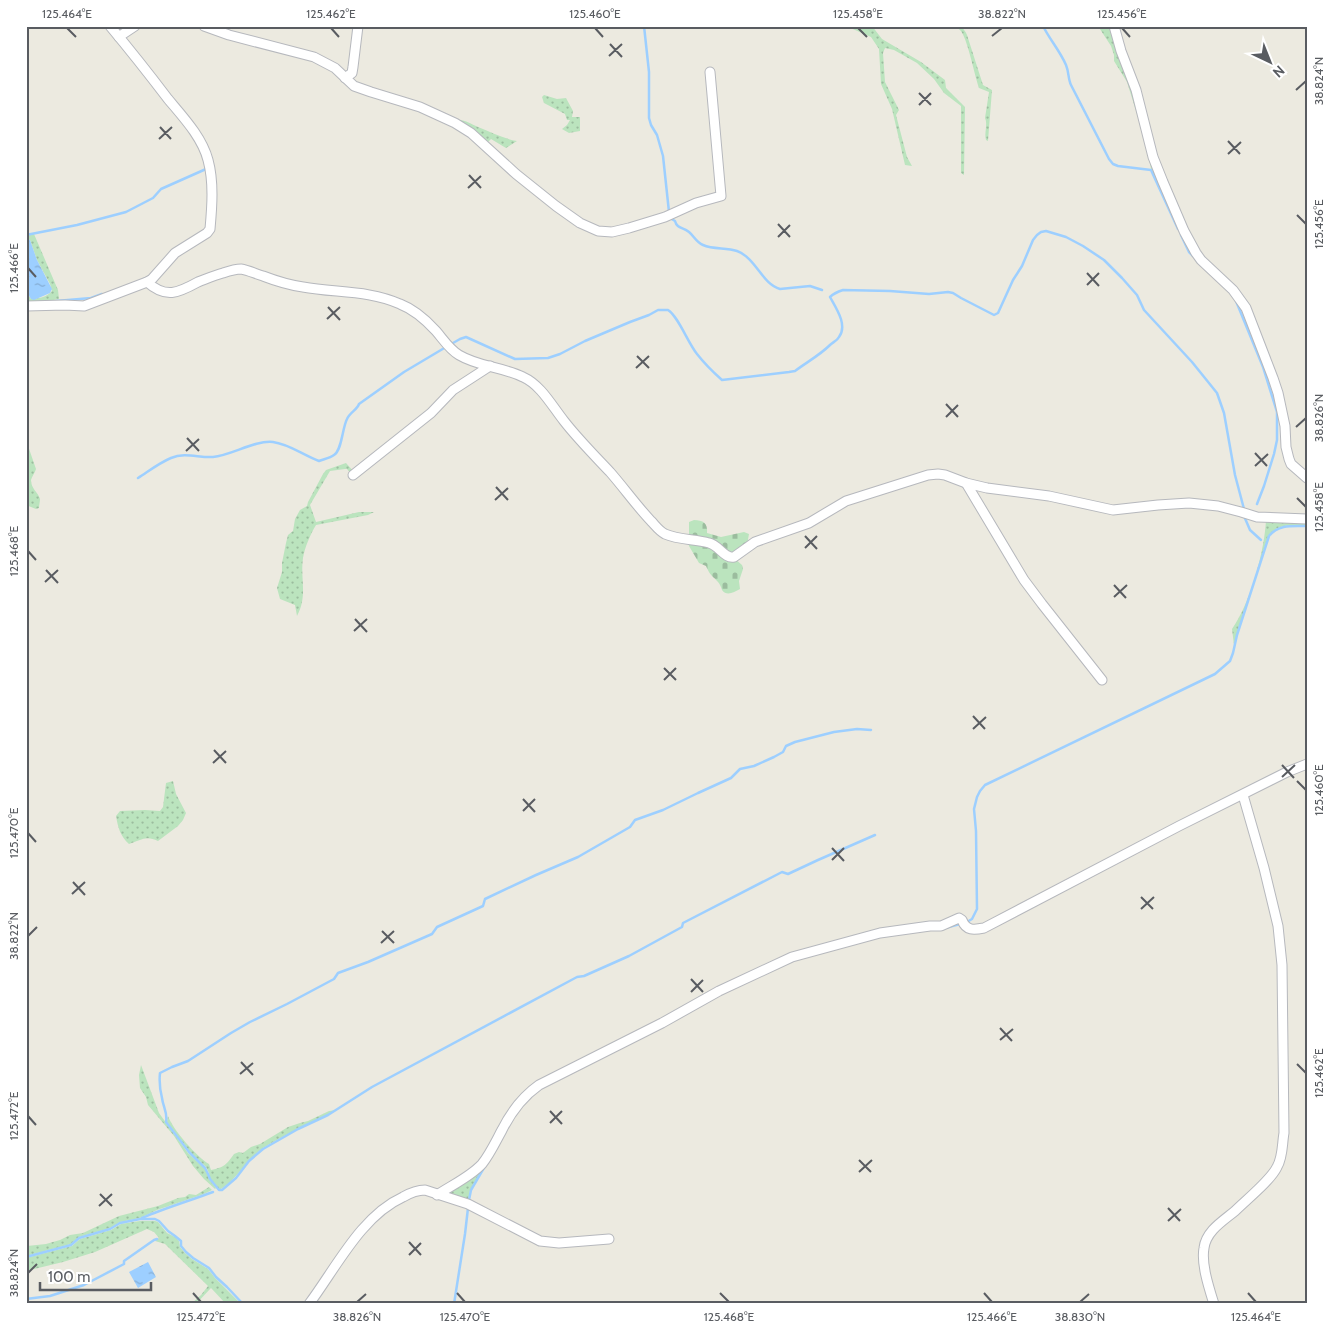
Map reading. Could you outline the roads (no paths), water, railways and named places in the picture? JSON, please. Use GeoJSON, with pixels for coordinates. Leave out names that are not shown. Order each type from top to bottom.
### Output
{"type":"FeatureCollection","features":[{"type":"Feature","properties":{"kind":"street"},"geometry":{"type":"LineString","coordinates":[[26,306],[84,306],[147,282],[152,279],[174,253],[207,233],[210,229],[212,203],[210,173],[206,154],[199,139],[110,26]]}},
{"type":"Feature","properties":{"kind":"street"},"geometry":{"type":"LineString","coordinates":[[119,37],[135,26]]}},
{"type":"Feature","properties":{"kind":"street"},"geometry":{"type":"LineString","coordinates":[[204,26],[228,35],[314,56],[335,68],[354,86],[420,107],[463,127],[532,187],[570,216],[591,228],[604,232],[612,232],[657,220],[696,203],[722,196],[710,72]]}},
{"type":"Feature","properties":{"kind":"street"},"geometry":{"type":"LineString","coordinates":[[345,78],[352,73],[358,26]]}},
{"type":"Feature","properties":{"kind":"street"},"geometry":{"type":"LineString","coordinates":[[1114,26],[1121,51],[1136,90],[1153,157],[1163,182],[1184,231],[1196,253],[1233,290],[1246,308],[1278,393],[1289,459],[1291,464],[1307,478]]}},
{"type":"Feature","properties":{"kind":"street"},"geometry":{"type":"LineString","coordinates":[[147,282],[160,290],[172,293],[187,289],[199,282],[234,269],[243,269],[278,281],[304,287],[376,296],[401,304],[429,323],[452,350],[462,357],[470,361],[518,374],[534,384],[565,423],[663,533],[689,540],[712,543],[730,558],[755,542],[809,523],[855,498],[928,475],[938,474],[993,489],[1049,496],[1114,510],[1189,503],[1218,506],[1257,517],[1307,519]]}},
{"type":"Feature","properties":{"kind":"street"},"geometry":{"type":"LineString","coordinates":[[353,475],[431,413],[453,390],[490,366]]}},
{"type":"Feature","properties":{"kind":"street"},"geometry":{"type":"LineString","coordinates":[[966,483],[1024,580],[1102,680]]}},
{"type":"Feature","properties":{"kind":"street"},"geometry":{"type":"LineString","coordinates":[[437,1195],[480,1166],[494,1145],[512,1111],[524,1097],[539,1085],[662,1023],[727,987],[792,957],[880,933],[941,926],[960,918],[964,925],[969,928],[974,930],[984,928],[1092,871],[1287,772],[1307,764]]}},
{"type":"Feature","properties":{"kind":"street"},"geometry":{"type":"LineString","coordinates":[[1214,1304],[1205,1264],[1203,1250],[1205,1242],[1210,1233],[1260,1187],[1277,1168],[1282,1152],[1284,1133],[1282,965],[1278,926],[1243,795]]}},
{"type":"Feature","properties":{"kind":"street"},"geometry":{"type":"LineString","coordinates":[[310,1304],[365,1226],[377,1213],[398,1199],[417,1190],[425,1190],[483,1210],[540,1241],[559,1243],[609,1239]]}},
{"type":"Feature","properties":{"kind":"water"},"geometry":{"type":"Polygon","coordinates":[[[26,239],[30,240],[37,260],[52,289],[50,293],[34,300],[31,299],[26,291],[26,239]]]}},
{"type":"Feature","properties":{"kind":"water"},"geometry":{"type":"Polygon","coordinates":[[[148,1262],[156,1277],[138,1288],[129,1272],[148,1262]]]}},
{"type":"Feature","properties":{"kind":"waterway"},"geometry":{"type":"LineString","coordinates":[[644,26],[649,72],[649,118],[657,135],[663,156],[669,212]]}},
{"type":"Feature","properties":{"kind":"waterway"},"geometry":{"type":"LineString","coordinates":[[1043,26],[1064,60],[1071,85],[1109,159],[1118,166],[1151,170],[1178,229]]}},
{"type":"Feature","properties":{"kind":"waterway"},"geometry":{"type":"LineString","coordinates":[[26,235],[77,225],[126,212],[153,198],[161,189],[206,169]]}},
{"type":"Feature","properties":{"kind":"waterway"},"geometry":{"type":"LineString","coordinates":[[670,218],[703,245],[733,250],[744,254],[768,282],[780,289],[810,286],[822,290]]}},
{"type":"Feature","properties":{"kind":"waterway"},"geometry":{"type":"LineString","coordinates":[[453,343],[466,337],[515,359],[548,358],[658,310],[668,310],[672,313],[697,354],[722,380],[795,371],[838,338],[842,322],[830,297],[834,294],[843,290],[929,294],[948,292],[994,315],[998,313],[1033,240],[1041,232],[1046,231],[1066,237],[1104,260],[1137,295],[1144,310],[1192,362],[1217,393],[1224,413],[1235,475],[1244,509]]}},
{"type":"Feature","properties":{"kind":"waterway"},"geometry":{"type":"LineString","coordinates":[[1181,235],[1193,256]]}},
{"type":"Feature","properties":{"kind":"waterway"},"geometry":{"type":"LineString","coordinates":[[56,301],[91,298],[102,294]]}},
{"type":"Feature","properties":{"kind":"waterway"},"geometry":{"type":"LineString","coordinates":[[1236,301],[1263,367],[1277,412],[1277,440],[1274,454],[1257,504]]}},
{"type":"Feature","properties":{"kind":"waterway"},"geometry":{"type":"LineString","coordinates":[[138,478],[162,462],[176,456],[220,456],[266,442],[285,445],[319,461],[331,457],[339,449],[347,419],[359,404],[404,372],[446,347]]}},
{"type":"Feature","properties":{"kind":"waterway"},"geometry":{"type":"LineString","coordinates":[[1244,516],[1250,530],[1261,540]]}},
{"type":"Feature","properties":{"kind":"waterway"},"geometry":{"type":"LineString","coordinates":[[967,922],[972,919],[977,909],[974,809],[977,797],[985,785],[1215,674],[1230,661],[1269,536],[1277,529],[1291,526],[1307,526]]}},
{"type":"Feature","properties":{"kind":"waterway"},"geometry":{"type":"LineString","coordinates":[[871,730],[857,729],[834,732],[786,746],[783,752],[774,757],[754,766],[740,769],[731,778],[663,810],[635,820],[630,827],[578,857],[485,899],[483,906],[437,927],[432,934],[338,973],[334,979],[250,1022],[188,1061],[160,1073],[160,1089],[166,1113],[166,1122],[189,1152],[205,1168],[210,1179],[219,1190],[222,1190],[263,1149],[328,1115],[372,1087],[577,977],[584,976],[629,956],[682,927],[683,923],[782,872],[788,874],[875,835]]}},
{"type":"Feature","properties":{"kind":"waterway"},"geometry":{"type":"LineString","coordinates":[[945,928],[960,924]]}},
{"type":"Feature","properties":{"kind":"waterway"},"geometry":{"type":"LineString","coordinates":[[469,1200],[471,1190],[485,1166]]}},
{"type":"Feature","properties":{"kind":"waterway"},"geometry":{"type":"LineString","coordinates":[[142,1218],[213,1192]]}},
{"type":"Feature","properties":{"kind":"waterway"},"geometry":{"type":"LineString","coordinates":[[454,1304],[468,1208]]}},
{"type":"Feature","properties":{"kind":"waterway"},"geometry":{"type":"LineString","coordinates":[[26,1257],[71,1245],[79,1238],[110,1229],[120,1223],[140,1219],[155,1219],[181,1241],[181,1246],[186,1252],[209,1268],[243,1304]]}},
{"type":"Feature","properties":{"kind":"waterway"},"geometry":{"type":"LineString","coordinates":[[26,1299],[50,1296],[84,1285],[124,1264],[124,1261],[157,1239]]}}]}
